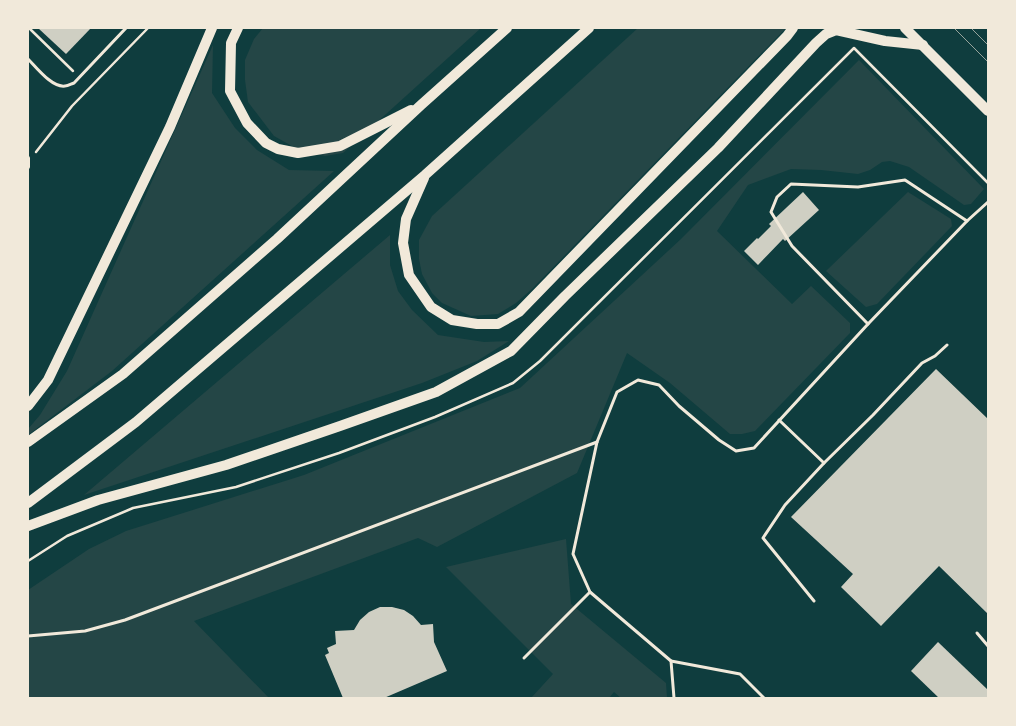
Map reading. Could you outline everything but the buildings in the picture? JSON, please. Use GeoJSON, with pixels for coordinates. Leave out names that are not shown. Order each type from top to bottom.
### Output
{"type":"FeatureCollection","features":[{"type":"Feature","properties":{"kind":"main road"},"geometry":{"type":"LineString","coordinates":[[28,406],[48,380],[170,127],[212,28]]}},
{"type":"Feature","properties":{"kind":"main road"},"geometry":{"type":"LineString","coordinates":[[238,28],[231,43],[230,91],[247,123],[266,143],[278,149],[298,154],[340,146],[421,105]]}},
{"type":"Feature","properties":{"kind":"main road"},"geometry":{"type":"LineString","coordinates":[[28,442],[123,374],[277,239],[421,105],[507,28]]}},
{"type":"Feature","properties":{"kind":"main road"},"geometry":{"type":"LineString","coordinates":[[28,503],[136,422],[425,175],[589,28]]}},
{"type":"Feature","properties":{"kind":"main road"},"geometry":{"type":"LineString","coordinates":[[425,175],[406,218],[402,243],[409,275],[431,307],[452,320],[477,324],[498,324],[519,312],[787,36],[793,28]]}},
{"type":"Feature","properties":{"kind":"main road"},"geometry":{"type":"LineString","coordinates":[[905,28],[988,111]]}},
{"type":"Feature","properties":{"kind":"main road"},"geometry":{"type":"LineString","coordinates":[[28,526],[98,500],[226,465],[436,392],[511,350],[718,148],[826,34],[836,30],[885,42],[923,45]]}},
{"type":"Feature","properties":{"kind":"street"},"geometry":{"type":"LineString","coordinates":[[28,160],[28,167]]}},
{"type":"Feature","properties":{"kind":"lane"},"geometry":{"type":"LineString","coordinates":[[28,59],[50,81],[60,86],[65,86],[74,83],[126,28]]}},
{"type":"Feature","properties":{"kind":"lane"},"geometry":{"type":"LineString","coordinates":[[868,324],[792,246],[771,212],[777,197],[791,184],[858,187],[905,180],[967,222]]}},
{"type":"Feature","properties":{"kind":"lane"},"geometry":{"type":"LineString","coordinates":[[764,698],[740,674],[671,661],[590,592],[573,554],[597,442],[617,392],[638,380],[659,385],[679,406],[718,440],[736,451],[754,448],[868,324],[988,202]]}},
{"type":"Feature","properties":{"kind":"lane"},"geometry":{"type":"LineString","coordinates":[[814,601],[763,538],[785,505],[824,463],[873,415],[922,363],[934,356],[947,345]]}},
{"type":"Feature","properties":{"kind":"lane"},"geometry":{"type":"LineString","coordinates":[[779,420],[824,463]]}},
{"type":"Feature","properties":{"kind":"lane"},"geometry":{"type":"LineString","coordinates":[[28,636],[85,631],[125,620],[259,568],[597,442]]}},
{"type":"Feature","properties":{"kind":"lane"},"geometry":{"type":"LineString","coordinates":[[524,658],[590,592]]}},
{"type":"Feature","properties":{"kind":"lane"},"geometry":{"type":"LineString","coordinates":[[977,634],[988,646]]}},
{"type":"Feature","properties":{"kind":"lane"},"geometry":{"type":"LineString","coordinates":[[671,661],[674,698]]}},
{"type":"Feature","properties":{"kind":"path"},"geometry":{"type":"LineString","coordinates":[[29,28],[79,77]]}},
{"type":"Feature","properties":{"kind":"path"},"geometry":{"type":"LineString","coordinates":[[28,160],[72,106],[148,28]]}},
{"type":"Feature","properties":{"kind":"path"},"geometry":{"type":"LineString","coordinates":[[28,561],[66,536],[133,508],[236,487],[339,454],[434,417],[513,383],[540,361],[854,48],[988,184]]}},
{"type":"Feature","properties":{"kind":"shaded area"},"geometry":{"type":"Polygon","coordinates":[[[263,28],[481,28],[343,153],[325,156],[299,150],[274,136],[248,102],[245,80],[245,60],[254,39],[263,28]]]}},
{"type":"Feature","properties":{"kind":"shaded area"},"geometry":{"type":"Polygon","coordinates":[[[638,28],[786,28],[532,289],[516,303],[498,314],[471,316],[442,303],[432,293],[422,274],[419,259],[419,240],[432,216],[638,28]]]}},
{"type":"Feature","properties":{"kind":"shaded area"},"geometry":{"type":"Polygon","coordinates":[[[213,45],[212,93],[235,128],[257,150],[289,170],[334,171],[112,371],[28,435],[28,429],[40,415],[67,371],[213,45]]]}},
{"type":"Feature","properties":{"kind":"shaded area"},"geometry":{"type":"Polygon","coordinates":[[[859,60],[984,189],[971,204],[964,205],[909,167],[890,161],[882,162],[870,170],[858,174],[821,170],[791,169],[748,185],[717,231],[792,304],[811,286],[850,323],[850,333],[755,431],[742,434],[730,434],[670,383],[627,353],[577,473],[437,547],[418,538],[194,621],[269,698],[28,698],[28,590],[89,549],[126,531],[304,475],[520,388],[681,239],[859,60]]]}},
{"type":"Feature","properties":{"kind":"shaded area"},"geometry":{"type":"Polygon","coordinates":[[[908,192],[951,219],[952,226],[877,304],[866,307],[826,271],[908,192]]]}},
{"type":"Feature","properties":{"kind":"shaded area"},"geometry":{"type":"Polygon","coordinates":[[[390,235],[390,265],[398,291],[412,310],[438,335],[484,342],[509,341],[477,361],[422,383],[84,495],[390,235]]]}},
{"type":"Feature","properties":{"kind":"shaded area"},"geometry":{"type":"Polygon","coordinates":[[[566,539],[571,604],[666,683],[667,698],[621,698],[614,692],[609,698],[531,698],[553,674],[446,567],[566,539]]]}},
{"type":"Feature","properties":{"kind":"tram line"},"geometry":{"type":"LineString","coordinates":[[954,28],[988,62]]}},
{"type":"Feature","properties":{"kind":"tram line"},"geometry":{"type":"LineString","coordinates":[[971,28],[988,45]]}}]}
